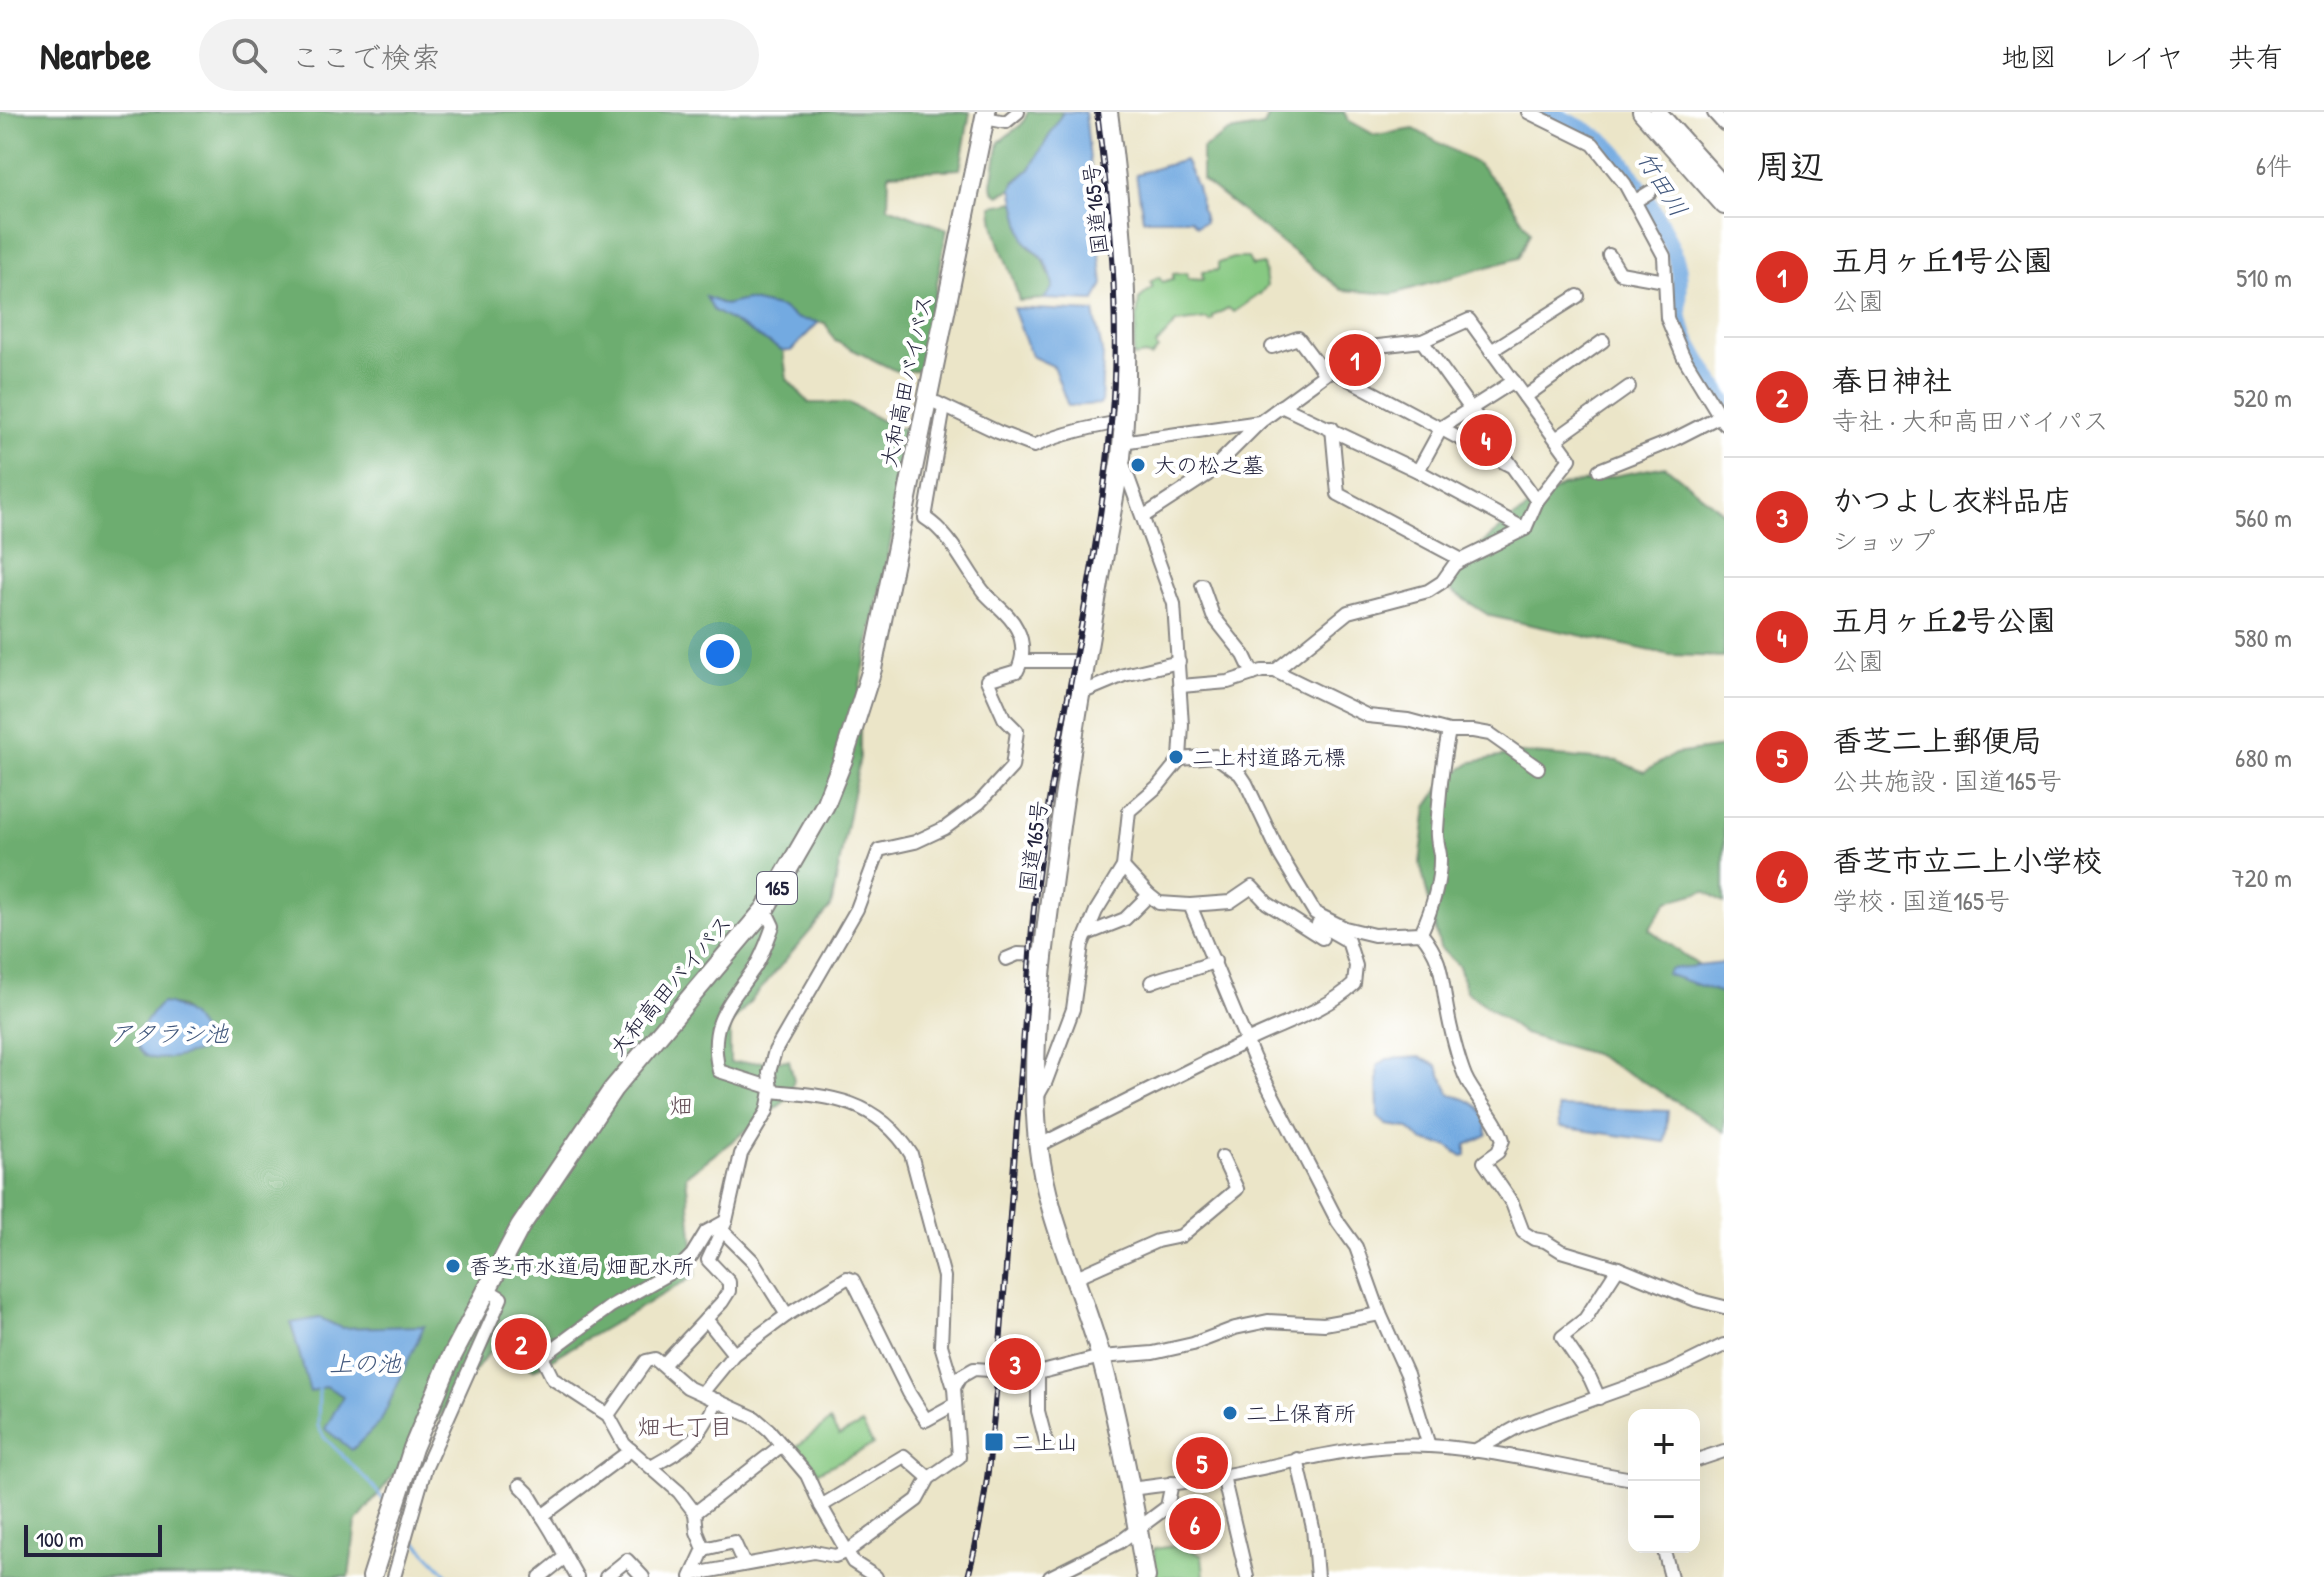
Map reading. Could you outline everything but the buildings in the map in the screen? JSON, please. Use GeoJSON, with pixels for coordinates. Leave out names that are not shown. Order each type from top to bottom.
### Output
{"type":"FeatureCollection","features":[{"type":"Feature","properties":{"kind":"highway","name":"国道165号"},"geometry":{"type":"LineString","coordinates":[[1108,112],[1126,281],[1124,421],[1063,804],[1044,955],[1034,1075],[1038,1146],[1045,1180],[1101,1357],[1146,1577]]}},
{"type":"Feature","properties":{"kind":"highway","name":"大和高田バイパス"},"geometry":{"type":"LineString","coordinates":[[372,1577],[413,1448],[450,1360],[520,1227],[613,1089],[765,909],[825,805],[872,669],[936,402],[986,115]]}},
{"type":"Feature","properties":{"kind":"main road"},"geometry":{"type":"LineString","coordinates":[[1641,112],[1724,206]]}},
{"type":"Feature","properties":{"kind":"main road"},"geometry":{"type":"LineString","coordinates":[[1658,112],[1724,186]]}},
{"type":"Feature","properties":{"kind":"street"},"geometry":{"type":"LineString","coordinates":[[986,115],[1006,122],[1018,112]]}},
{"type":"Feature","properties":{"kind":"street"},"geometry":{"type":"LineString","coordinates":[[1528,112],[1593,144],[1614,168],[1664,256],[1667,318],[1683,356],[1722,419],[1599,470]]}},
{"type":"Feature","properties":{"kind":"street"},"geometry":{"type":"LineString","coordinates":[[1714,113],[1724,124]]}},
{"type":"Feature","properties":{"kind":"street"},"geometry":{"type":"LineString","coordinates":[[1634,202],[1650,192]]}},
{"type":"Feature","properties":{"kind":"street"},"geometry":{"type":"LineString","coordinates":[[1609,255],[1620,273],[1665,281]]}},
{"type":"Feature","properties":{"kind":"street"},"geometry":{"type":"LineString","coordinates":[[1491,351],[1578,296]]}},
{"type":"Feature","properties":{"kind":"street"},"geometry":{"type":"LineString","coordinates":[[1144,516],[1207,475],[1260,422],[1361,348],[1422,341],[1469,320],[1570,459],[1537,501],[1525,529],[1454,565],[1442,582],[1428,591],[1348,612],[1275,671],[1228,682],[1181,686]]}},
{"type":"Feature","properties":{"kind":"street"},"geometry":{"type":"LineString","coordinates":[[1272,347],[1298,338],[1328,372],[1442,427],[1509,465]]}},
{"type":"Feature","properties":{"kind":"street"},"geometry":{"type":"LineString","coordinates":[[1422,341],[1537,501]]}},
{"type":"Feature","properties":{"kind":"street"},"geometry":{"type":"LineString","coordinates":[[1525,397],[1603,341]]}},
{"type":"Feature","properties":{"kind":"street"},"geometry":{"type":"LineString","coordinates":[[1418,471],[1442,427],[1514,381]]}},
{"type":"Feature","properties":{"kind":"street"},"geometry":{"type":"LineString","coordinates":[[1556,439],[1629,387]]}},
{"type":"Feature","properties":{"kind":"street"},"geometry":{"type":"LineString","coordinates":[[663,1365],[729,1291],[729,1282],[708,1260],[724,1225],[741,1154],[762,1123],[775,1051],[857,909],[879,850],[915,842],[945,828],[979,803],[1012,767],[1017,731],[1004,718],[987,680],[1017,671],[1022,661],[1016,627],[925,518],[936,402],[1034,446],[1060,434],[1082,432],[1124,421]]}},
{"type":"Feature","properties":{"kind":"street"},"geometry":{"type":"LineString","coordinates":[[1281,406],[1418,471],[1525,529]]}},
{"type":"Feature","properties":{"kind":"street"},"geometry":{"type":"LineString","coordinates":[[1035,1100],[1046,1081],[1073,1009],[1082,945],[1096,911],[1123,867],[1129,811],[1158,786],[1180,759],[1181,686],[1174,604],[1121,450],[1260,422]]}},
{"type":"Feature","properties":{"kind":"street"},"geometry":{"type":"LineString","coordinates":[[1332,428],[1338,494],[1462,560]]}},
{"type":"Feature","properties":{"kind":"street"},"geometry":{"type":"LineString","coordinates":[[1202,585],[1213,616],[1244,655],[1253,674]]}},
{"type":"Feature","properties":{"kind":"street"},"geometry":{"type":"LineString","coordinates":[[1022,661],[1077,661],[1086,664]]}},
{"type":"Feature","properties":{"kind":"street"},"geometry":{"type":"LineString","coordinates":[[1081,693],[1124,675],[1179,662]]}},
{"type":"Feature","properties":{"kind":"street"},"geometry":{"type":"LineString","coordinates":[[1275,671],[1368,716],[1408,720],[1449,731],[1490,734],[1538,768]]}},
{"type":"Feature","properties":{"kind":"street"},"geometry":{"type":"LineString","coordinates":[[1421,933],[1434,899],[1438,877],[1440,855],[1437,835],[1442,765],[1449,731]]}},
{"type":"Feature","properties":{"kind":"street"},"geometry":{"type":"LineString","coordinates":[[1180,759],[1215,756],[1240,774],[1280,855],[1315,913],[1345,928],[1374,935],[1421,933]]}},
{"type":"Feature","properties":{"kind":"street"},"geometry":{"type":"LineString","coordinates":[[1123,867],[1159,903],[1190,905],[1230,902],[1252,887],[1267,903],[1322,938]]}},
{"type":"Feature","properties":{"kind":"street"},"geometry":{"type":"LineString","coordinates":[[1087,934],[1125,919],[1149,895]]}},
{"type":"Feature","properties":{"kind":"street"},"geometry":{"type":"LineString","coordinates":[[1190,905],[1254,1059],[1338,1222],[1356,1247],[1380,1314],[1407,1374],[1429,1446]]}},
{"type":"Feature","properties":{"kind":"street"},"geometry":{"type":"LineString","coordinates":[[678,1577],[814,1552],[835,1556],[848,1551],[917,1500],[929,1478],[959,1457],[954,1388],[941,1345],[944,1277],[911,1154],[901,1137],[877,1115],[859,1105],[770,1089],[719,1071],[715,1055],[718,1024],[728,1002],[757,965],[773,926],[765,909]]}},
{"type":"Feature","properties":{"kind":"street"},"geometry":{"type":"LineString","coordinates":[[1038,1146],[1340,997],[1354,984],[1356,966],[1348,941],[1312,920],[1315,913]]}},
{"type":"Feature","properties":{"kind":"street"},"geometry":{"type":"LineString","coordinates":[[1421,933],[1434,950],[1440,965],[1448,1018],[1466,1079],[1500,1130],[1503,1140],[1498,1152],[1484,1162],[1512,1203],[1523,1232],[1561,1251],[1618,1268],[1696,1300],[1724,1307]]}},
{"type":"Feature","properties":{"kind":"street"},"geometry":{"type":"LineString","coordinates":[[1006,959],[1018,954],[1044,955]]}},
{"type":"Feature","properties":{"kind":"street"},"geometry":{"type":"LineString","coordinates":[[1151,982],[1215,961]]}},
{"type":"Feature","properties":{"kind":"street"},"geometry":{"type":"LineString","coordinates":[[1074,1278],[1157,1241],[1181,1236],[1237,1189],[1222,1157]]}},
{"type":"Feature","properties":{"kind":"street"},"geometry":{"type":"LineString","coordinates":[[724,1225],[753,1261],[787,1315]]}},
{"type":"Feature","properties":{"kind":"street"},"geometry":{"type":"LineString","coordinates":[[700,1573],[704,1549],[697,1532],[695,1513],[679,1492],[624,1444],[608,1415],[553,1379],[542,1357],[611,1306],[680,1267],[692,1255],[706,1232],[724,1225]]}},
{"type":"Feature","properties":{"kind":"street"},"geometry":{"type":"LineString","coordinates":[[1599,1398],[1590,1378],[1562,1337],[1585,1319],[1618,1268]]}},
{"type":"Feature","properties":{"kind":"street"},"geometry":{"type":"LineString","coordinates":[[702,1393],[734,1354],[787,1315],[847,1278],[853,1280],[909,1393],[926,1420],[955,1404]]}},
{"type":"Feature","properties":{"kind":"street"},"geometry":{"type":"LineString","coordinates":[[394,1577],[425,1469],[501,1298],[486,1289]]}},
{"type":"Feature","properties":{"kind":"street"},"geometry":{"type":"LineString","coordinates":[[954,1388],[960,1377],[974,1369],[1038,1373],[1101,1357],[1153,1353],[1193,1344],[1235,1328],[1268,1321],[1307,1325],[1380,1314]]}},
{"type":"Feature","properties":{"kind":"street"},"geometry":{"type":"LineString","coordinates":[[706,1319],[734,1354]]}},
{"type":"Feature","properties":{"kind":"street"},"geometry":{"type":"LineString","coordinates":[[1474,1451],[1521,1425],[1669,1372],[1724,1345]]}},
{"type":"Feature","properties":{"kind":"street"},"geometry":{"type":"LineString","coordinates":[[608,1415],[646,1361],[655,1359],[671,1376],[755,1418],[807,1475],[853,1562],[876,1577]]}},
{"type":"Feature","properties":{"kind":"street"},"geometry":{"type":"LineString","coordinates":[[1038,1373],[1038,1411],[1047,1445]]}},
{"type":"Feature","properties":{"kind":"street"},"geometry":{"type":"LineString","coordinates":[[651,1467],[682,1450],[702,1431],[717,1400]]}},
{"type":"Feature","properties":{"kind":"street"},"geometry":{"type":"LineString","coordinates":[[695,1513],[782,1445]]}},
{"type":"Feature","properties":{"kind":"street"},"geometry":{"type":"LineString","coordinates":[[1130,1489],[1223,1476],[1358,1448],[1429,1446],[1628,1478]]}},
{"type":"Feature","properties":{"kind":"street"},"geometry":{"type":"LineString","coordinates":[[542,1516],[631,1450]]}},
{"type":"Feature","properties":{"kind":"street"},"geometry":{"type":"LineString","coordinates":[[1700,1459],[1724,1451]]}},
{"type":"Feature","properties":{"kind":"street"},"geometry":{"type":"LineString","coordinates":[[821,1506],[904,1456],[929,1478]]}},
{"type":"Feature","properties":{"kind":"street"},"geometry":{"type":"LineString","coordinates":[[1297,1459],[1313,1528],[1317,1577]]}},
{"type":"Feature","properties":{"kind":"street"},"geometry":{"type":"LineString","coordinates":[[1223,1476],[1247,1577]]}},
{"type":"Feature","properties":{"kind":"street"},"geometry":{"type":"LineString","coordinates":[[1050,1577],[1120,1542],[1167,1507],[1172,1483]]}},
{"type":"Feature","properties":{"kind":"street"},"geometry":{"type":"LineString","coordinates":[[520,1485],[560,1543],[577,1577]]}},
{"type":"Feature","properties":{"kind":"street"},"geometry":{"type":"LineString","coordinates":[[704,1549],[734,1542],[744,1564]]}},
{"type":"Feature","properties":{"kind":"street"},"geometry":{"type":"LineString","coordinates":[[1665,1553],[1671,1577]]}},
{"type":"Feature","properties":{"kind":"street"},"geometry":{"type":"LineString","coordinates":[[540,1577],[565,1557]]}},
{"type":"Feature","properties":{"kind":"street"},"geometry":{"type":"LineString","coordinates":[[606,1577],[627,1560],[643,1577]]}},
{"type":"Feature","properties":{"kind":"green space"},"geometry":{"type":"Polygon","coordinates":[[[0,112],[970,112],[960,169],[889,173],[888,207],[947,229],[921,371],[896,371],[835,341],[825,323],[798,319],[781,308],[746,300],[725,305],[708,298],[713,310],[783,351],[787,379],[809,403],[849,403],[895,428],[911,428],[860,685],[860,757],[831,907],[730,1025],[730,1063],[789,1060],[794,1080],[788,1099],[686,1176],[696,1275],[533,1370],[492,1349],[356,1523],[349,1577],[0,1577],[0,112]],[[162,1003],[136,1033],[187,1016],[181,1007],[162,1003]],[[320,1318],[291,1324],[310,1391],[326,1386],[343,1396],[424,1326],[341,1328],[320,1318]]]}},
{"type":"Feature","properties":{"kind":"green space"},"geometry":{"type":"Polygon","coordinates":[[[1028,112],[1063,112],[1030,169],[1014,182],[1012,189],[999,195],[993,191],[992,184],[999,142],[1022,124],[1028,112]]]}},
{"type":"Feature","properties":{"kind":"green space"},"geometry":{"type":"Polygon","coordinates":[[[1271,112],[1344,112],[1348,120],[1375,135],[1414,129],[1479,165],[1505,193],[1530,232],[1519,258],[1393,294],[1342,290],[1202,180],[1202,149],[1229,132],[1264,126],[1271,112]]]}},
{"type":"Feature","properties":{"kind":"green space"},"geometry":{"type":"Polygon","coordinates":[[[1015,202],[1024,239],[1043,259],[1054,287],[1044,299],[1019,301],[999,242],[992,206],[1015,202]]]}},
{"type":"Feature","properties":{"kind":"green space"},"geometry":{"type":"Polygon","coordinates":[[[1233,258],[1248,258],[1252,266],[1263,264],[1267,285],[1260,294],[1234,312],[1228,308],[1213,316],[1210,322],[1207,319],[1176,323],[1156,345],[1158,349],[1151,357],[1133,357],[1139,299],[1153,287],[1150,282],[1159,277],[1162,282],[1173,279],[1173,274],[1187,273],[1188,279],[1203,280],[1202,272],[1218,270],[1218,263],[1233,258]]]}},
{"type":"Feature","properties":{"kind":"green space"},"geometry":{"type":"Polygon","coordinates":[[[1665,466],[1724,513],[1724,657],[1670,655],[1490,616],[1451,591],[1454,567],[1512,519],[1562,486],[1665,466]]]}},
{"type":"Feature","properties":{"kind":"green space"},"geometry":{"type":"Polygon","coordinates":[[[1724,747],[1724,903],[1705,891],[1668,901],[1649,929],[1724,984],[1724,1132],[1593,1054],[1524,1034],[1466,991],[1459,966],[1440,948],[1420,863],[1427,807],[1446,779],[1473,762],[1520,753],[1618,761],[1644,772],[1675,754],[1724,747]]]}},
{"type":"Feature","properties":{"kind":"green space"},"geometry":{"type":"Polygon","coordinates":[[[830,1421],[839,1436],[862,1424],[873,1445],[818,1472],[807,1456],[800,1461],[792,1450],[830,1421]]]}},
{"type":"Feature","properties":{"kind":"green space"},"geometry":{"type":"Polygon","coordinates":[[[1174,1546],[1202,1556],[1204,1577],[1154,1577],[1154,1549],[1174,1546]]]}},
{"type":"Feature","properties":{"kind":"water"},"geometry":{"type":"Polygon","coordinates":[[[1063,112],[1085,112],[1103,284],[1095,301],[1044,299],[1053,287],[1050,273],[1042,257],[1024,239],[1012,189],[1014,183],[1030,169],[1063,112]]]}},
{"type":"Feature","properties":{"kind":"water"},"geometry":{"type":"Polygon","coordinates":[[[1185,160],[1197,187],[1205,222],[1197,226],[1190,219],[1143,219],[1136,174],[1185,160]]]}},
{"type":"Feature","properties":{"kind":"water"},"geometry":{"type":"Polygon","coordinates":[[[706,297],[725,305],[746,300],[781,308],[798,319],[819,322],[791,351],[783,351],[713,310],[706,297]]]}},
{"type":"Feature","properties":{"kind":"water"},"geometry":{"type":"Polygon","coordinates":[[[1013,308],[1094,312],[1103,356],[1101,404],[1068,406],[1053,366],[1031,356],[1013,308]]]}},
{"type":"Feature","properties":{"kind":"water"},"geometry":{"type":"Polygon","coordinates":[[[1724,963],[1724,994],[1666,974],[1670,969],[1724,963]]]}},
{"type":"Feature","properties":{"kind":"water","name":"アタラシ池"},"geometry":{"type":"Polygon","coordinates":[[[162,1003],[176,1007],[195,1021],[206,1042],[201,1051],[160,1059],[143,1053],[136,1033],[162,1003]]]}},
{"type":"Feature","properties":{"kind":"water"},"geometry":{"type":"Polygon","coordinates":[[[1420,1057],[1437,1066],[1450,1094],[1473,1103],[1484,1117],[1487,1135],[1466,1145],[1466,1155],[1462,1156],[1447,1146],[1423,1141],[1408,1128],[1387,1125],[1378,1117],[1377,1066],[1387,1059],[1420,1057]]]}},
{"type":"Feature","properties":{"kind":"water"},"geometry":{"type":"Polygon","coordinates":[[[1558,1107],[1668,1111],[1665,1142],[1559,1127],[1558,1107]]]}},
{"type":"Feature","properties":{"kind":"water","name":"上の池"},"geometry":{"type":"Polygon","coordinates":[[[320,1318],[341,1328],[424,1326],[381,1421],[352,1450],[325,1429],[343,1396],[326,1386],[310,1392],[291,1323],[320,1318]]]}},
{"type":"Feature","properties":{"kind":"waterway","name":"竹田川"},"geometry":{"type":"LineString","coordinates":[[1549,112],[1608,145],[1649,202],[1678,266],[1682,326],[1724,401]]}},
{"type":"Feature","properties":{"kind":"waterway"},"geometry":{"type":"LineString","coordinates":[[319,1388],[318,1426],[324,1437],[373,1486],[387,1505]]}},
{"type":"Feature","properties":{"kind":"waterway"},"geometry":{"type":"LineString","coordinates":[[411,1537],[450,1577]]}},
{"type":"Feature","properties":{"kind":"railway"},"geometry":{"type":"LineString","coordinates":[[968,1577],[982,1514],[994,1417],[1039,864],[1095,550],[1111,423],[1114,306],[1110,228],[1097,112]]}},
{"type":"Feature","properties":{"kind":"place","name":"五月ヶ丘1号公園"},"geometry":{"type":"Point","coordinates":[1355,360]}},
{"type":"Feature","properties":{"kind":"place","name":"五月ヶ丘2号公園"},"geometry":{"type":"Point","coordinates":[1486,440]}},
{"type":"Feature","properties":{"kind":"place","name":"大の松之墓"},"geometry":{"type":"Point","coordinates":[1138,465]}},
{"type":"Feature","properties":{"kind":"place","name":"二上村道路元標"},"geometry":{"type":"Point","coordinates":[1176,757]}},
{"type":"Feature","properties":{"kind":"place","name":"香芝市水道局 畑配水所"},"geometry":{"type":"Point","coordinates":[453,1266]}},
{"type":"Feature","properties":{"kind":"place","name":"春日神社"},"geometry":{"type":"Point","coordinates":[521,1344]}},
{"type":"Feature","properties":{"kind":"place","name":"かつよし衣料品店"},"geometry":{"type":"Point","coordinates":[1015,1364]}},
{"type":"Feature","properties":{"kind":"place","name":"二上保育所"},"geometry":{"type":"Point","coordinates":[1230,1413]}},
{"type":"Feature","properties":{"kind":"place","name":"二上山"},"geometry":{"type":"Point","coordinates":[994,1442]}},
{"type":"Feature","properties":{"kind":"place","name":"香芝二上郵便局"},"geometry":{"type":"Point","coordinates":[1202,1463]}},
{"type":"Feature","properties":{"kind":"place","name":"香芝市立二上小学校"},"geometry":{"type":"Point","coordinates":[1195,1524]}},
{"type":"Feature","properties":{"kind":"district","name":"畑"},"geometry":{"type":"Point","coordinates":[681,1106]}},
{"type":"Feature","properties":{"kind":"district","name":"畑七丁目"},"geometry":{"type":"Point","coordinates":[685,1427]}}]}
